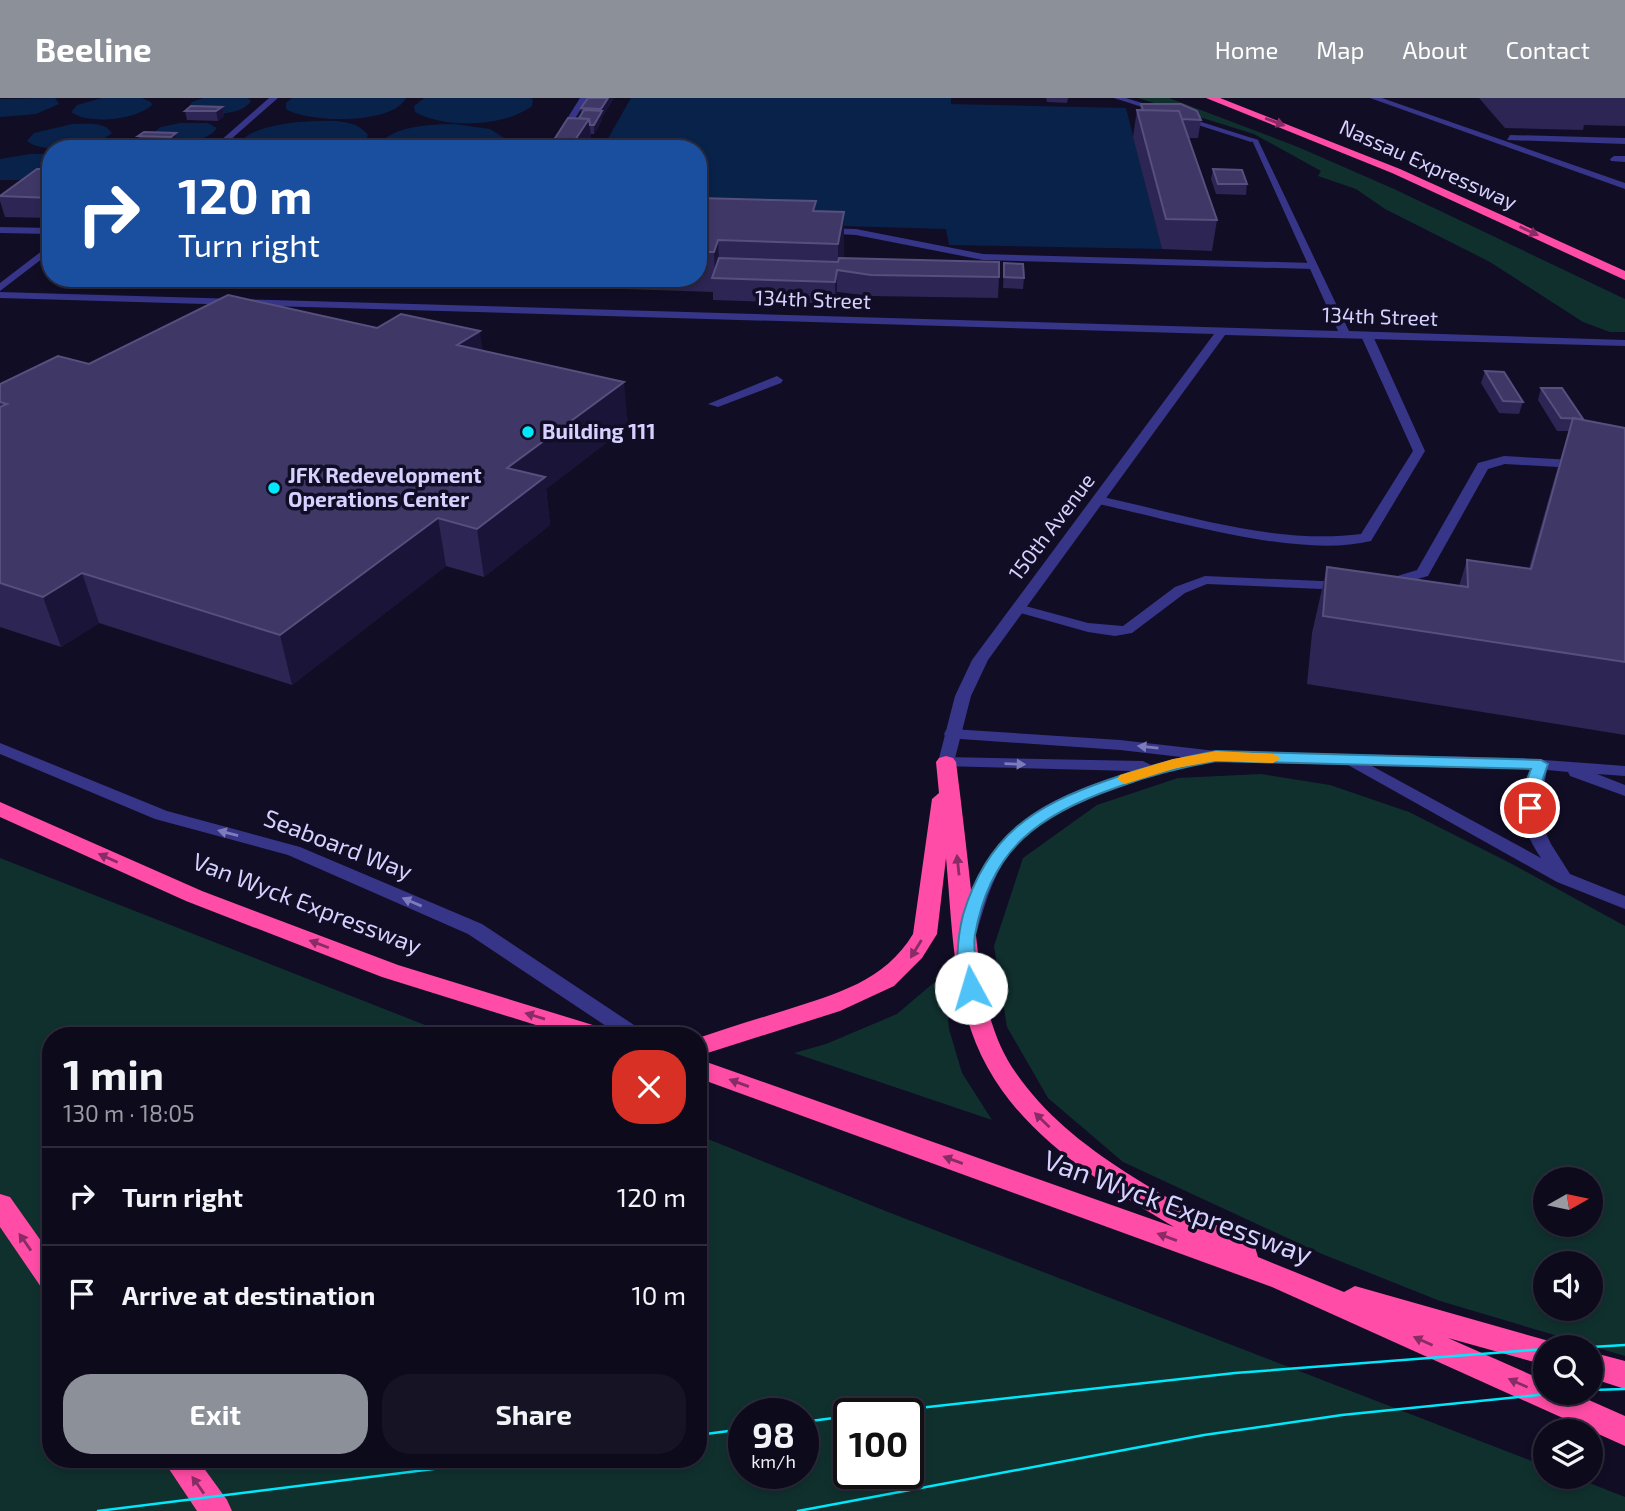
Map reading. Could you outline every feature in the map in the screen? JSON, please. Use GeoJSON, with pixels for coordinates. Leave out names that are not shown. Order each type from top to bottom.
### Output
{"type":"FeatureCollection","features":[{"type":"Feature","properties":{"kind":"highway","name":"Nassau Expressway"},"geometry":{"type":"LineString","coordinates":[[1211,98],[1396,171],[1625,276]]}},
{"type":"Feature","properties":{"kind":"highway"},"geometry":{"type":"LineString","coordinates":[[946,762],[971,988],[990,1051],[1026,1105],[1083,1156],[1282,1278],[1533,1349]]}},
{"type":"Feature","properties":{"kind":"highway"},"geometry":{"type":"LineString","coordinates":[[707,1044],[859,995],[892,975],[916,953],[925,934],[946,762]]}},
{"type":"Feature","properties":{"kind":"highway","name":"Van Wyck Expressway"},"geometry":{"type":"LineString","coordinates":[[0,809],[194,896],[390,971],[571,1027]]}},
{"type":"Feature","properties":{"kind":"highway","name":"Van Wyck Expressway"},"geometry":{"type":"LineString","coordinates":[[707,1071],[1282,1278],[1625,1431]]}},
{"type":"Feature","properties":{"kind":"highway"},"geometry":{"type":"LineString","coordinates":[[0,1205],[42,1265]]}},
{"type":"Feature","properties":{"kind":"highway"},"geometry":{"type":"LineString","coordinates":[[1603,1369],[1625,1375]]}},
{"type":"Feature","properties":{"kind":"highway"},"geometry":{"type":"LineString","coordinates":[[185,1468],[216,1511]]}},
{"type":"Feature","properties":{"kind":"street"},"geometry":{"type":"LineString","coordinates":[[225,140],[274,98]]}},
{"type":"Feature","properties":{"kind":"street"},"geometry":{"type":"LineString","coordinates":[[558,140],[584,98]]}},
{"type":"Feature","properties":{"kind":"street"},"geometry":{"type":"LineString","coordinates":[[1118,98],[1254,140],[1345,335]]}},
{"type":"Feature","properties":{"kind":"street"},"geometry":{"type":"LineString","coordinates":[[1374,98],[1625,186]]}},
{"type":"Feature","properties":{"kind":"street"},"geometry":{"type":"LineString","coordinates":[[1494,138],[1625,141]]}},
{"type":"Feature","properties":{"kind":"street"},"geometry":{"type":"LineString","coordinates":[[1614,159],[1625,159]]}},
{"type":"Feature","properties":{"kind":"street"},"geometry":{"type":"LineString","coordinates":[[1,230],[42,231]]}},
{"type":"Feature","properties":{"kind":"street"},"geometry":{"type":"LineString","coordinates":[[817,231],[856,232],[983,257],[1313,265]]}},
{"type":"Feature","properties":{"kind":"street"},"geometry":{"type":"LineString","coordinates":[[0,288],[42,254]]}},
{"type":"Feature","properties":{"kind":"street","name":"134th Street"},"geometry":{"type":"LineString","coordinates":[[0,295],[1625,343]]}},
{"type":"Feature","properties":{"kind":"street","name":"150th Avenue"},"geometry":{"type":"LineString","coordinates":[[946,762],[971,676],[1221,332]]}},
{"type":"Feature","properties":{"kind":"street"},"geometry":{"type":"LineString","coordinates":[[1098,500],[1264,535],[1325,544],[1366,538],[1419,451],[1367,336]]}},
{"type":"Feature","properties":{"kind":"street"},"geometry":{"type":"LineString","coordinates":[[714,404],[776,380]]}},
{"type":"Feature","properties":{"kind":"street"},"geometry":{"type":"LineString","coordinates":[[1018,608],[1100,629],[1121,631],[1127,630],[1180,590],[1205,580],[1362,587],[1399,582],[1423,573],[1483,466],[1504,460],[1625,467]]}},
{"type":"Feature","properties":{"kind":"street"},"geometry":{"type":"LineString","coordinates":[[952,734],[1120,745],[1216,756],[1541,764],[1625,771]]}},
{"type":"Feature","properties":{"kind":"street","name":"Seaboard Way"},"geometry":{"type":"LineString","coordinates":[[0,748],[161,815],[294,851],[475,929],[622,1027]]}},
{"type":"Feature","properties":{"kind":"street"},"geometry":{"type":"LineString","coordinates":[[946,762],[1125,767],[1173,764],[1216,756]]}},
{"type":"Feature","properties":{"kind":"street"},"geometry":{"type":"LineString","coordinates":[[1349,761],[1564,878],[1625,903]]}},
{"type":"Feature","properties":{"kind":"street"},"geometry":{"type":"LineString","coordinates":[[965,938],[974,907],[992,865],[1031,821],[1072,798],[1173,764]]}},
{"type":"Feature","properties":{"kind":"street"},"geometry":{"type":"LineString","coordinates":[[1541,764],[1531,790],[1530,825],[1564,878]]}},
{"type":"Feature","properties":{"kind":"street"},"geometry":{"type":"LineString","coordinates":[[1560,766],[1625,791]]}},
{"type":"Feature","properties":{"kind":"green space"},"geometry":{"type":"Polygon","coordinates":[[[1138,98],[1169,98],[1298,147],[1394,189],[1625,299],[1625,332],[1610,332],[1583,322],[1490,262],[1385,209],[1356,189],[1318,176],[1321,171],[1254,134],[1138,98]]]}},
{"type":"Feature","properties":{"kind":"green space"},"geometry":{"type":"Polygon","coordinates":[[[1261,774],[1330,785],[1409,812],[1625,926],[1625,1356],[1603,1349],[1603,1335],[1554,1335],[1440,1301],[1322,1254],[1123,1162],[1048,1098],[1007,1027],[994,946],[1023,858],[1097,805],[1178,778],[1261,774]]]}},
{"type":"Feature","properties":{"kind":"green space"},"geometry":{"type":"Polygon","coordinates":[[[0,858],[430,1027],[42,1027],[42,1468],[707,1468],[707,1139],[888,1212],[1533,1461],[1533,1489],[1603,1488],[1625,1497],[1625,1511],[0,1511],[0,858]]]}},
{"type":"Feature","properties":{"kind":"green space"},"geometry":{"type":"Polygon","coordinates":[[[944,974],[949,1029],[962,1073],[992,1120],[794,1053],[826,1044],[897,1014],[944,974]]]}},
{"type":"Feature","properties":{"kind":"water"},"geometry":{"type":"Polygon","coordinates":[[[55,98],[59,104],[36,114],[0,117],[0,99],[55,98]]]}},
{"type":"Feature","properties":{"kind":"water"},"geometry":{"type":"Polygon","coordinates":[[[102,98],[142,98],[152,105],[135,114],[112,119],[89,118],[71,112],[77,105],[102,98]]]}},
{"type":"Feature","properties":{"kind":"water"},"geometry":{"type":"Polygon","coordinates":[[[203,98],[248,98],[251,101],[239,110],[231,112],[203,113],[188,108],[192,102],[203,98]]]}},
{"type":"Feature","properties":{"kind":"water"},"geometry":{"type":"Polygon","coordinates":[[[292,98],[406,98],[398,107],[385,113],[368,117],[330,119],[297,114],[286,109],[286,103],[292,98]]]}},
{"type":"Feature","properties":{"kind":"water"},"geometry":{"type":"Polygon","coordinates":[[[424,98],[533,100],[532,106],[506,118],[491,122],[458,123],[415,112],[414,106],[424,98]]]}},
{"type":"Feature","properties":{"kind":"water"},"geometry":{"type":"Polygon","coordinates":[[[631,98],[951,98],[951,104],[1126,108],[1162,249],[949,245],[946,229],[707,222],[707,140],[607,140],[631,98]]]}},
{"type":"Feature","properties":{"kind":"water"},"geometry":{"type":"Polygon","coordinates":[[[298,122],[346,122],[362,129],[368,135],[366,140],[241,140],[267,128],[298,122]]]}},
{"type":"Feature","properties":{"kind":"water"},"geometry":{"type":"Polygon","coordinates":[[[180,123],[208,123],[217,128],[204,138],[195,140],[150,135],[161,127],[180,123]]]}},
{"type":"Feature","properties":{"kind":"water"},"geometry":{"type":"Polygon","coordinates":[[[72,124],[89,124],[100,125],[112,133],[100,140],[42,140],[42,147],[27,141],[34,133],[72,124]]]}},
{"type":"Feature","properties":{"kind":"water"},"geometry":{"type":"Polygon","coordinates":[[[454,124],[490,129],[506,139],[383,140],[394,133],[423,126],[454,124]]]}},
{"type":"Feature","properties":{"kind":"water"},"geometry":{"type":"Polygon","coordinates":[[[42,154],[42,176],[0,180],[0,159],[42,154]]]}},
{"type":"Feature","properties":{"kind":"building"},"geometry":{"type":"Polygon","coordinates":[[[588,98],[608,98],[601,109],[581,108],[588,98]]]}},
{"type":"Feature","properties":{"kind":"building"},"geometry":{"type":"Polygon","coordinates":[[[1141,104],[1181,104],[1197,111],[1201,120],[1182,119],[1179,111],[1143,110],[1141,104]]]}},
{"type":"Feature","properties":{"kind":"building"},"geometry":{"type":"Polygon","coordinates":[[[191,106],[222,107],[216,111],[185,111],[191,106]]]}},
{"type":"Feature","properties":{"kind":"building"},"geometry":{"type":"Polygon","coordinates":[[[584,110],[602,111],[594,125],[590,125],[589,119],[579,118],[584,110]]]}},
{"type":"Feature","properties":{"kind":"building"},"geometry":{"type":"Polygon","coordinates":[[[1137,110],[1179,111],[1217,220],[1166,219],[1137,110]]]}},
{"type":"Feature","properties":{"kind":"building"},"geometry":{"type":"Polygon","coordinates":[[[568,118],[589,119],[575,140],[554,140],[568,118]]]}},
{"type":"Feature","properties":{"kind":"building"},"geometry":{"type":"Polygon","coordinates":[[[144,132],[176,133],[171,137],[138,136],[144,132]]]}},
{"type":"Feature","properties":{"kind":"building"},"geometry":{"type":"Polygon","coordinates":[[[37,169],[42,169],[42,198],[0,196],[37,169]]]}},
{"type":"Feature","properties":{"kind":"building"},"geometry":{"type":"Polygon","coordinates":[[[1213,169],[1242,170],[1247,184],[1218,184],[1213,169]]]}},
{"type":"Feature","properties":{"kind":"building"},"geometry":{"type":"Polygon","coordinates":[[[707,198],[816,201],[813,211],[844,212],[838,244],[718,240],[714,252],[707,252],[707,198]]]}},
{"type":"Feature","properties":{"kind":"building"},"geometry":{"type":"Polygon","coordinates":[[[719,258],[838,262],[839,258],[999,262],[999,277],[871,275],[837,270],[835,282],[712,278],[719,258]]]}},
{"type":"Feature","properties":{"kind":"building"},"geometry":{"type":"Polygon","coordinates":[[[1004,263],[1023,264],[1024,278],[1004,277],[1004,263]]]}},
{"type":"Feature","properties":{"kind":"building","name":"JFK Redevelopment Operations Center"},"geometry":{"type":"Polygon","coordinates":[[[228,295],[377,328],[401,314],[480,331],[457,345],[624,382],[507,468],[545,477],[477,529],[438,518],[280,635],[82,573],[43,597],[0,583],[0,407],[7,404],[0,402],[0,384],[58,356],[89,364],[228,295]]]}},
{"type":"Feature","properties":{"kind":"building"},"geometry":{"type":"Polygon","coordinates":[[[1485,371],[1504,372],[1523,402],[1503,401],[1485,371]]]}},
{"type":"Feature","properties":{"kind":"building"},"geometry":{"type":"Polygon","coordinates":[[[1541,388],[1562,388],[1583,419],[1561,418],[1541,388]]]}},
{"type":"Feature","properties":{"kind":"building"},"geometry":{"type":"Polygon","coordinates":[[[1573,418],[1625,428],[1625,662],[1323,616],[1327,567],[1468,587],[1467,560],[1531,569],[1573,418]]]}},
{"type":"Feature","properties":{"kind":"tram line"},"geometry":{"type":"LineString","coordinates":[[1603,1346],[1625,1345]]}},
{"type":"Feature","properties":{"kind":"tram line"},"geometry":{"type":"LineString","coordinates":[[924,1407],[1235,1373],[1533,1350]]}},
{"type":"Feature","properties":{"kind":"tram line"},"geometry":{"type":"LineString","coordinates":[[1603,1390],[1625,1389]]}},
{"type":"Feature","properties":{"kind":"tram line"},"geometry":{"type":"LineString","coordinates":[[798,1511],[1204,1435],[1342,1415],[1533,1396]]}},
{"type":"Feature","properties":{"kind":"tram line"},"geometry":{"type":"LineString","coordinates":[[819,1420],[833,1418]]}},
{"type":"Feature","properties":{"kind":"tram line"},"geometry":{"type":"LineString","coordinates":[[707,1434],[728,1431]]}},
{"type":"Feature","properties":{"kind":"tram line"},"geometry":{"type":"LineString","coordinates":[[98,1511],[441,1468]]}},
{"type":"Feature","properties":{"kind":"slow traffic"},"geometry":{"type":"LineString","coordinates":[[1125,779],[1173,764],[1216,756],[1273,758]]}},
{"type":"Feature","properties":{"kind":"place","name":"Building 111"},"geometry":{"type":"Point","coordinates":[528,432]}},
{"type":"Feature","properties":{"kind":"place","name":"JFK Redevelopment Operations Center"},"geometry":{"type":"Point","coordinates":[274,488]}},
{"type":"Feature","properties":{"kind":"route"},"geometry":{"type":"LineString","coordinates":[[971,988],[965,938],[984,880],[1001,852],[1021,830],[1044,812],[1088,791],[1134,776],[1173,764],[1216,756],[1541,764],[1531,790],[1530,808]]}}]}
